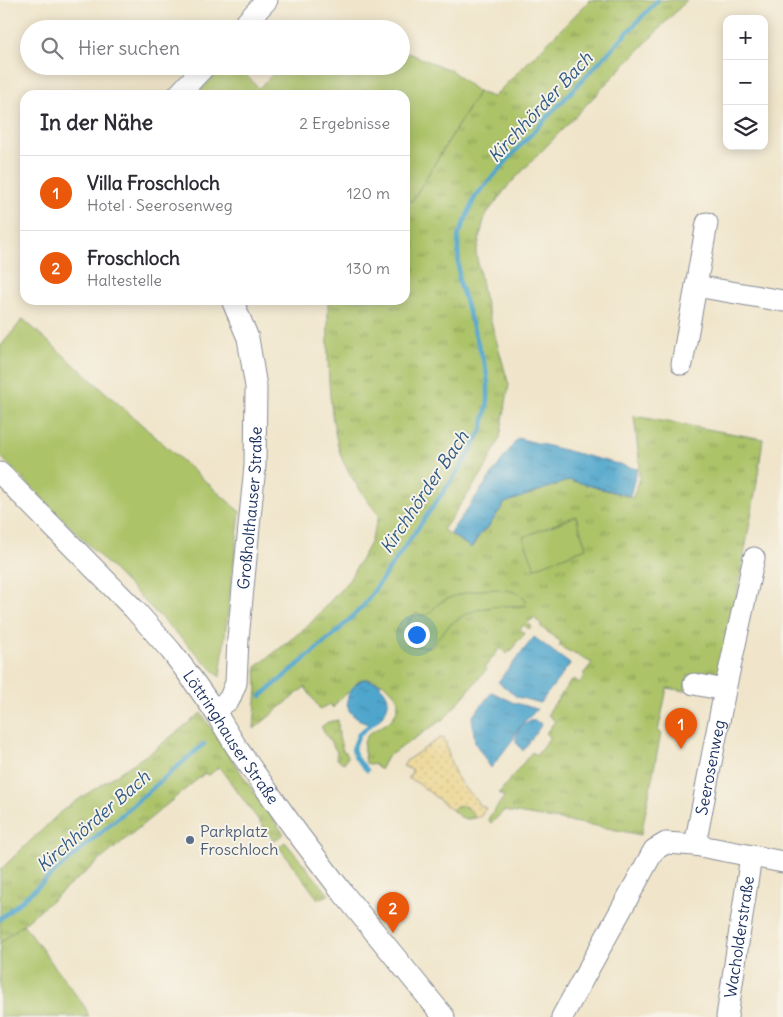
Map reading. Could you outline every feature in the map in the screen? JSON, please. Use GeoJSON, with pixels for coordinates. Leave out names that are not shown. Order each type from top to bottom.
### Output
{"type":"FeatureCollection","features":[{"type":"Feature","properties":{"kind":"street"},"geometry":{"type":"LineString","coordinates":[[248,20],[267,0]]}},
{"type":"Feature","properties":{"kind":"street"},"geometry":{"type":"LineString","coordinates":[[183,90],[197,75]]}},
{"type":"Feature","properties":{"kind":"street"},"geometry":{"type":"LineString","coordinates":[[682,364],[707,223]]}},
{"type":"Feature","properties":{"kind":"street"},"geometry":{"type":"LineString","coordinates":[[696,286],[783,301]]}},
{"type":"Feature","properties":{"kind":"street","name":"Großholthauser Straße"},"geometry":{"type":"LineString","coordinates":[[214,710],[229,700],[236,683],[238,639],[255,466],[256,387],[248,338],[234,305]]}},
{"type":"Feature","properties":{"kind":"street","name":"Löttringhauser Straße"},"geometry":{"type":"LineString","coordinates":[[0,473],[139,615],[187,672],[214,710],[237,748],[298,834],[444,1017]]}},
{"type":"Feature","properties":{"kind":"street","name":"Seerosenweg"},"geometry":{"type":"LineString","coordinates":[[694,845],[754,558]]}},
{"type":"Feature","properties":{"kind":"street"},"geometry":{"type":"LineString","coordinates":[[694,684],[725,690]]}},
{"type":"Feature","properties":{"kind":"street"},"geometry":{"type":"LineString","coordinates":[[562,1017],[654,850],[666,843],[694,845],[783,862]]}},
{"type":"Feature","properties":{"kind":"street","name":"Wacholderstraße"},"geometry":{"type":"LineString","coordinates":[[727,1017],[751,856]]}},
{"type":"Feature","properties":{"kind":"green space"},"geometry":{"type":"Polygon","coordinates":[[[590,0],[687,0],[508,186],[485,216],[476,253],[484,297],[509,385],[500,438],[485,469],[443,530],[471,548],[505,503],[570,480],[633,498],[639,478],[639,471],[637,469],[640,468],[634,416],[763,439],[724,668],[716,675],[708,678],[688,675],[685,691],[667,688],[658,732],[661,733],[641,835],[504,811],[491,823],[488,819],[504,797],[499,793],[532,752],[537,755],[550,737],[546,733],[555,721],[548,715],[550,710],[572,680],[574,679],[580,683],[585,676],[583,674],[592,663],[559,646],[561,642],[541,627],[541,624],[534,618],[527,623],[531,627],[529,629],[524,625],[520,629],[525,634],[515,644],[511,652],[509,651],[507,654],[500,648],[485,667],[487,669],[445,718],[387,757],[380,770],[375,765],[366,763],[364,742],[368,735],[393,718],[398,704],[395,694],[391,689],[374,680],[363,679],[359,681],[333,708],[330,704],[320,709],[305,687],[254,729],[257,687],[256,667],[308,626],[349,580],[370,543],[379,515],[346,467],[335,434],[330,396],[328,305],[410,305],[410,200],[412,201],[478,92],[493,97],[590,0]]]}},
{"type":"Feature","properties":{"kind":"green space"},"geometry":{"type":"Polygon","coordinates":[[[410,54],[452,71],[478,92],[412,201],[410,200],[410,90],[201,90],[215,75],[246,75],[259,88],[272,75],[410,75],[410,54]]]}},
{"type":"Feature","properties":{"kind":"green space"},"geometry":{"type":"Polygon","coordinates":[[[23,319],[240,512],[220,677],[0,456],[0,347],[23,319]]]}},
{"type":"Feature","properties":{"kind":"green space"},"geometry":{"type":"Polygon","coordinates":[[[576,516],[586,548],[535,568],[523,537],[576,516]]]}},
{"type":"Feature","properties":{"kind":"green space"},"geometry":{"type":"Polygon","coordinates":[[[496,589],[508,590],[519,594],[525,599],[526,606],[497,606],[472,612],[450,625],[432,647],[413,646],[405,640],[407,625],[416,613],[428,614],[439,603],[459,594],[496,589]]]}},
{"type":"Feature","properties":{"kind":"green space"},"geometry":{"type":"Polygon","coordinates":[[[201,713],[284,834],[274,841],[219,767],[208,776],[205,773],[0,943],[0,870],[64,809],[154,750],[201,713]]]}},
{"type":"Feature","properties":{"kind":"green space"},"geometry":{"type":"Polygon","coordinates":[[[338,720],[339,737],[343,751],[346,752],[348,757],[344,763],[336,757],[337,752],[321,727],[328,722],[338,720]]]}},
{"type":"Feature","properties":{"kind":"green space"},"geometry":{"type":"Polygon","coordinates":[[[462,805],[471,810],[475,818],[462,818],[452,810],[456,806],[462,805]]]}},
{"type":"Feature","properties":{"kind":"green space"},"geometry":{"type":"Polygon","coordinates":[[[285,842],[329,895],[318,899],[279,847],[285,842]]]}},
{"type":"Feature","properties":{"kind":"green space"},"geometry":{"type":"Polygon","coordinates":[[[23,924],[85,1007],[89,1017],[0,1017],[0,943],[23,924]]]}},
{"type":"Feature","properties":{"kind":"sand"},"geometry":{"type":"Polygon","coordinates":[[[440,738],[445,739],[452,766],[460,782],[479,802],[477,802],[478,804],[486,808],[480,817],[475,818],[465,806],[455,807],[452,810],[419,784],[408,778],[413,770],[403,766],[407,760],[440,738]]]}},
{"type":"Feature","properties":{"kind":"water"},"geometry":{"type":"Polygon","coordinates":[[[518,438],[637,469],[630,496],[570,480],[505,503],[471,548],[450,533],[518,438]]]}},
{"type":"Feature","properties":{"kind":"water"},"geometry":{"type":"Polygon","coordinates":[[[534,637],[570,664],[540,703],[517,697],[498,682],[534,637]]]}},
{"type":"Feature","properties":{"kind":"water"},"geometry":{"type":"Polygon","coordinates":[[[364,679],[380,683],[388,700],[388,705],[380,718],[376,723],[374,720],[369,725],[352,715],[347,705],[350,692],[356,684],[364,679]]]}},
{"type":"Feature","properties":{"kind":"water"},"geometry":{"type":"Polygon","coordinates":[[[492,692],[512,702],[537,709],[520,726],[514,738],[491,768],[475,743],[472,717],[492,692]]]}},
{"type":"Feature","properties":{"kind":"water"},"geometry":{"type":"Polygon","coordinates":[[[533,720],[542,724],[523,751],[516,742],[517,734],[522,725],[533,720]]]}},
{"type":"Feature","properties":{"kind":"waterway","name":"Kirchhörder Bach"},"geometry":{"type":"LineString","coordinates":[[261,696],[338,631],[364,605],[465,461],[482,430],[488,401],[486,369],[459,281],[458,237],[475,197],[520,146],[658,0]]}},
{"type":"Feature","properties":{"kind":"waterway"},"geometry":{"type":"LineString","coordinates":[[367,770],[356,758],[353,749],[359,734],[375,721]]}},
{"type":"Feature","properties":{"kind":"waterway","name":"Kirchhörder Bach"},"geometry":{"type":"LineString","coordinates":[[0,919],[204,744]]}},
{"type":"Feature","properties":{"kind":"place","name":"Villa Froschloch"},"geometry":{"type":"Point","coordinates":[681,749]}},
{"type":"Feature","properties":{"kind":"place","name":"Parkplatz Froschloch"},"geometry":{"type":"Point","coordinates":[190,840]}},
{"type":"Feature","properties":{"kind":"place","name":"Froschloch"},"geometry":{"type":"Point","coordinates":[393,933]}}]}
